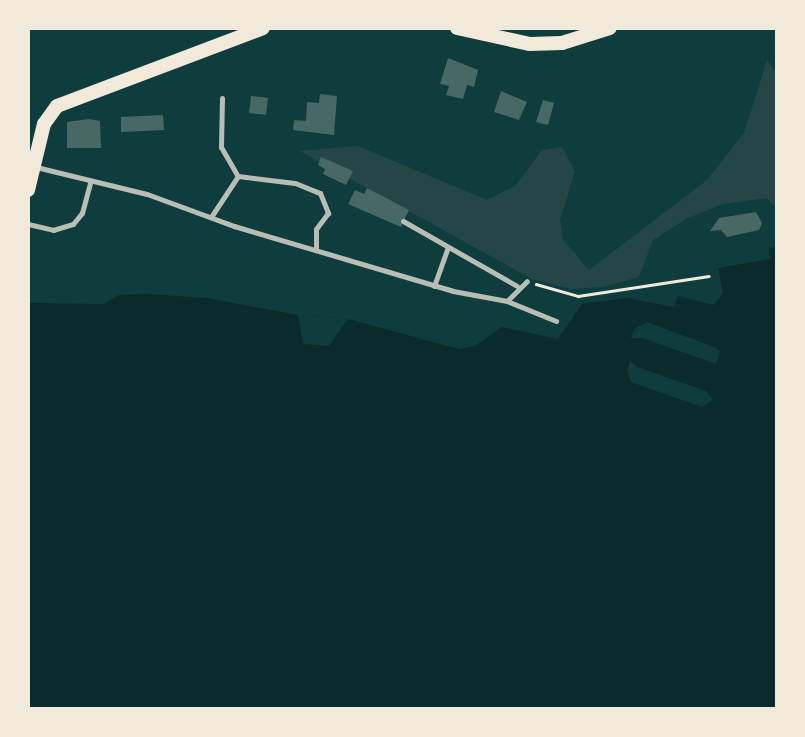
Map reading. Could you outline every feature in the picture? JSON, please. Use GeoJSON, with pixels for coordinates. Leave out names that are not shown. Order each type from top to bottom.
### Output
{"type":"FeatureCollection","features":[{"type":"Feature","properties":{"kind":"main road"},"geometry":{"type":"LineString","coordinates":[[28,190],[36,167],[44,124],[57,106],[263,28]]}},
{"type":"Feature","properties":{"kind":"main road"},"geometry":{"type":"LineString","coordinates":[[457,28],[530,44],[562,43],[610,28]]}},
{"type":"Feature","properties":{"kind":"lane"},"geometry":{"type":"LineString","coordinates":[[222,98],[221,147],[238,176]]}},
{"type":"Feature","properties":{"kind":"lane"},"geometry":{"type":"LineString","coordinates":[[36,167],[90,183],[148,194],[211,217],[434,286],[507,301],[556,321]]}},
{"type":"Feature","properties":{"kind":"lane"},"geometry":{"type":"LineString","coordinates":[[211,217],[238,176]]}},
{"type":"Feature","properties":{"kind":"lane"},"geometry":{"type":"LineString","coordinates":[[238,176],[276,179],[320,193],[328,213],[316,229],[316,250]]}},
{"type":"Feature","properties":{"kind":"lane"},"geometry":{"type":"LineString","coordinates":[[28,224],[53,230],[73,224],[82,213],[90,183]]}},
{"type":"Feature","properties":{"kind":"lane"},"geometry":{"type":"LineString","coordinates":[[403,221],[517,286]]}},
{"type":"Feature","properties":{"kind":"lane"},"geometry":{"type":"LineString","coordinates":[[434,286],[447,247]]}},
{"type":"Feature","properties":{"kind":"lane"},"geometry":{"type":"LineString","coordinates":[[507,301],[517,286],[527,281]]}},
{"type":"Feature","properties":{"kind":"path"},"geometry":{"type":"LineString","coordinates":[[527,281],[578,296],[708,276]]}},
{"type":"Feature","properties":{"kind":"shaded area"},"geometry":{"type":"Polygon","coordinates":[[[767,60],[777,74],[777,209],[767,198],[722,204],[686,219],[653,240],[639,277],[603,287],[571,289],[532,279],[300,151],[358,146],[487,200],[515,186],[542,150],[562,147],[575,171],[560,220],[563,240],[589,270],[706,181],[744,133],[767,60]]]}},
{"type":"Feature","properties":{"kind":"shaded area"},"geometry":{"type":"Polygon","coordinates":[[[777,247],[777,709],[28,709],[28,303],[103,304],[119,295],[146,294],[207,298],[298,315],[348,319],[459,349],[475,346],[502,327],[558,339],[582,304],[627,298],[674,307],[678,296],[713,305],[723,293],[718,268],[770,259],[769,248],[777,247]]]}},
{"type":"Feature","properties":{"kind":"pier"},"geometry":{"type":"Polygon","coordinates":[[[298,315],[348,319],[329,346],[303,344],[298,315]]]}},
{"type":"Feature","properties":{"kind":"pier"},"geometry":{"type":"Polygon","coordinates":[[[647,322],[716,348],[720,352],[716,364],[642,338],[631,338],[634,329],[647,322]]]}},
{"type":"Feature","properties":{"kind":"pier"},"geometry":{"type":"Polygon","coordinates":[[[630,360],[637,367],[706,391],[713,400],[702,407],[631,382],[627,370],[630,360]]]}},
{"type":"Feature","properties":{"kind":"building"},"geometry":{"type":"Polygon","coordinates":[[[448,58],[478,70],[474,87],[467,85],[463,99],[446,95],[449,86],[440,84],[448,58]]]}},
{"type":"Feature","properties":{"kind":"building"},"geometry":{"type":"Polygon","coordinates":[[[501,91],[527,102],[519,120],[494,112],[501,91]]]}},
{"type":"Feature","properties":{"kind":"building"},"geometry":{"type":"Polygon","coordinates":[[[320,94],[337,96],[334,135],[293,130],[294,120],[306,121],[307,102],[319,103],[320,94]]]}},
{"type":"Feature","properties":{"kind":"building"},"geometry":{"type":"Polygon","coordinates":[[[251,96],[268,98],[266,115],[249,113],[251,96]]]}},
{"type":"Feature","properties":{"kind":"building"},"geometry":{"type":"Polygon","coordinates":[[[543,100],[554,103],[548,125],[536,122],[543,100]]]}},
{"type":"Feature","properties":{"kind":"building"},"geometry":{"type":"Polygon","coordinates":[[[163,115],[164,130],[121,132],[121,117],[163,115]]]}},
{"type":"Feature","properties":{"kind":"building"},"geometry":{"type":"Polygon","coordinates":[[[89,119],[100,121],[101,148],[67,148],[67,122],[89,119]]]}},
{"type":"Feature","properties":{"kind":"building"},"geometry":{"type":"Polygon","coordinates":[[[321,157],[353,171],[346,185],[323,174],[325,169],[318,165],[321,157]]]}},
{"type":"Feature","properties":{"kind":"building"},"geometry":{"type":"Polygon","coordinates":[[[367,188],[409,210],[401,227],[348,204],[355,190],[364,194],[367,188]]]}},
{"type":"Feature","properties":{"kind":"building"},"geometry":{"type":"Polygon","coordinates":[[[756,212],[762,223],[759,230],[727,237],[721,230],[710,231],[719,218],[756,212]]]}},
{"type":"Feature","properties":{"kind":"waterway"},"geometry":{"type":"LineString","coordinates":[[776,28],[777,36]]}}]}
